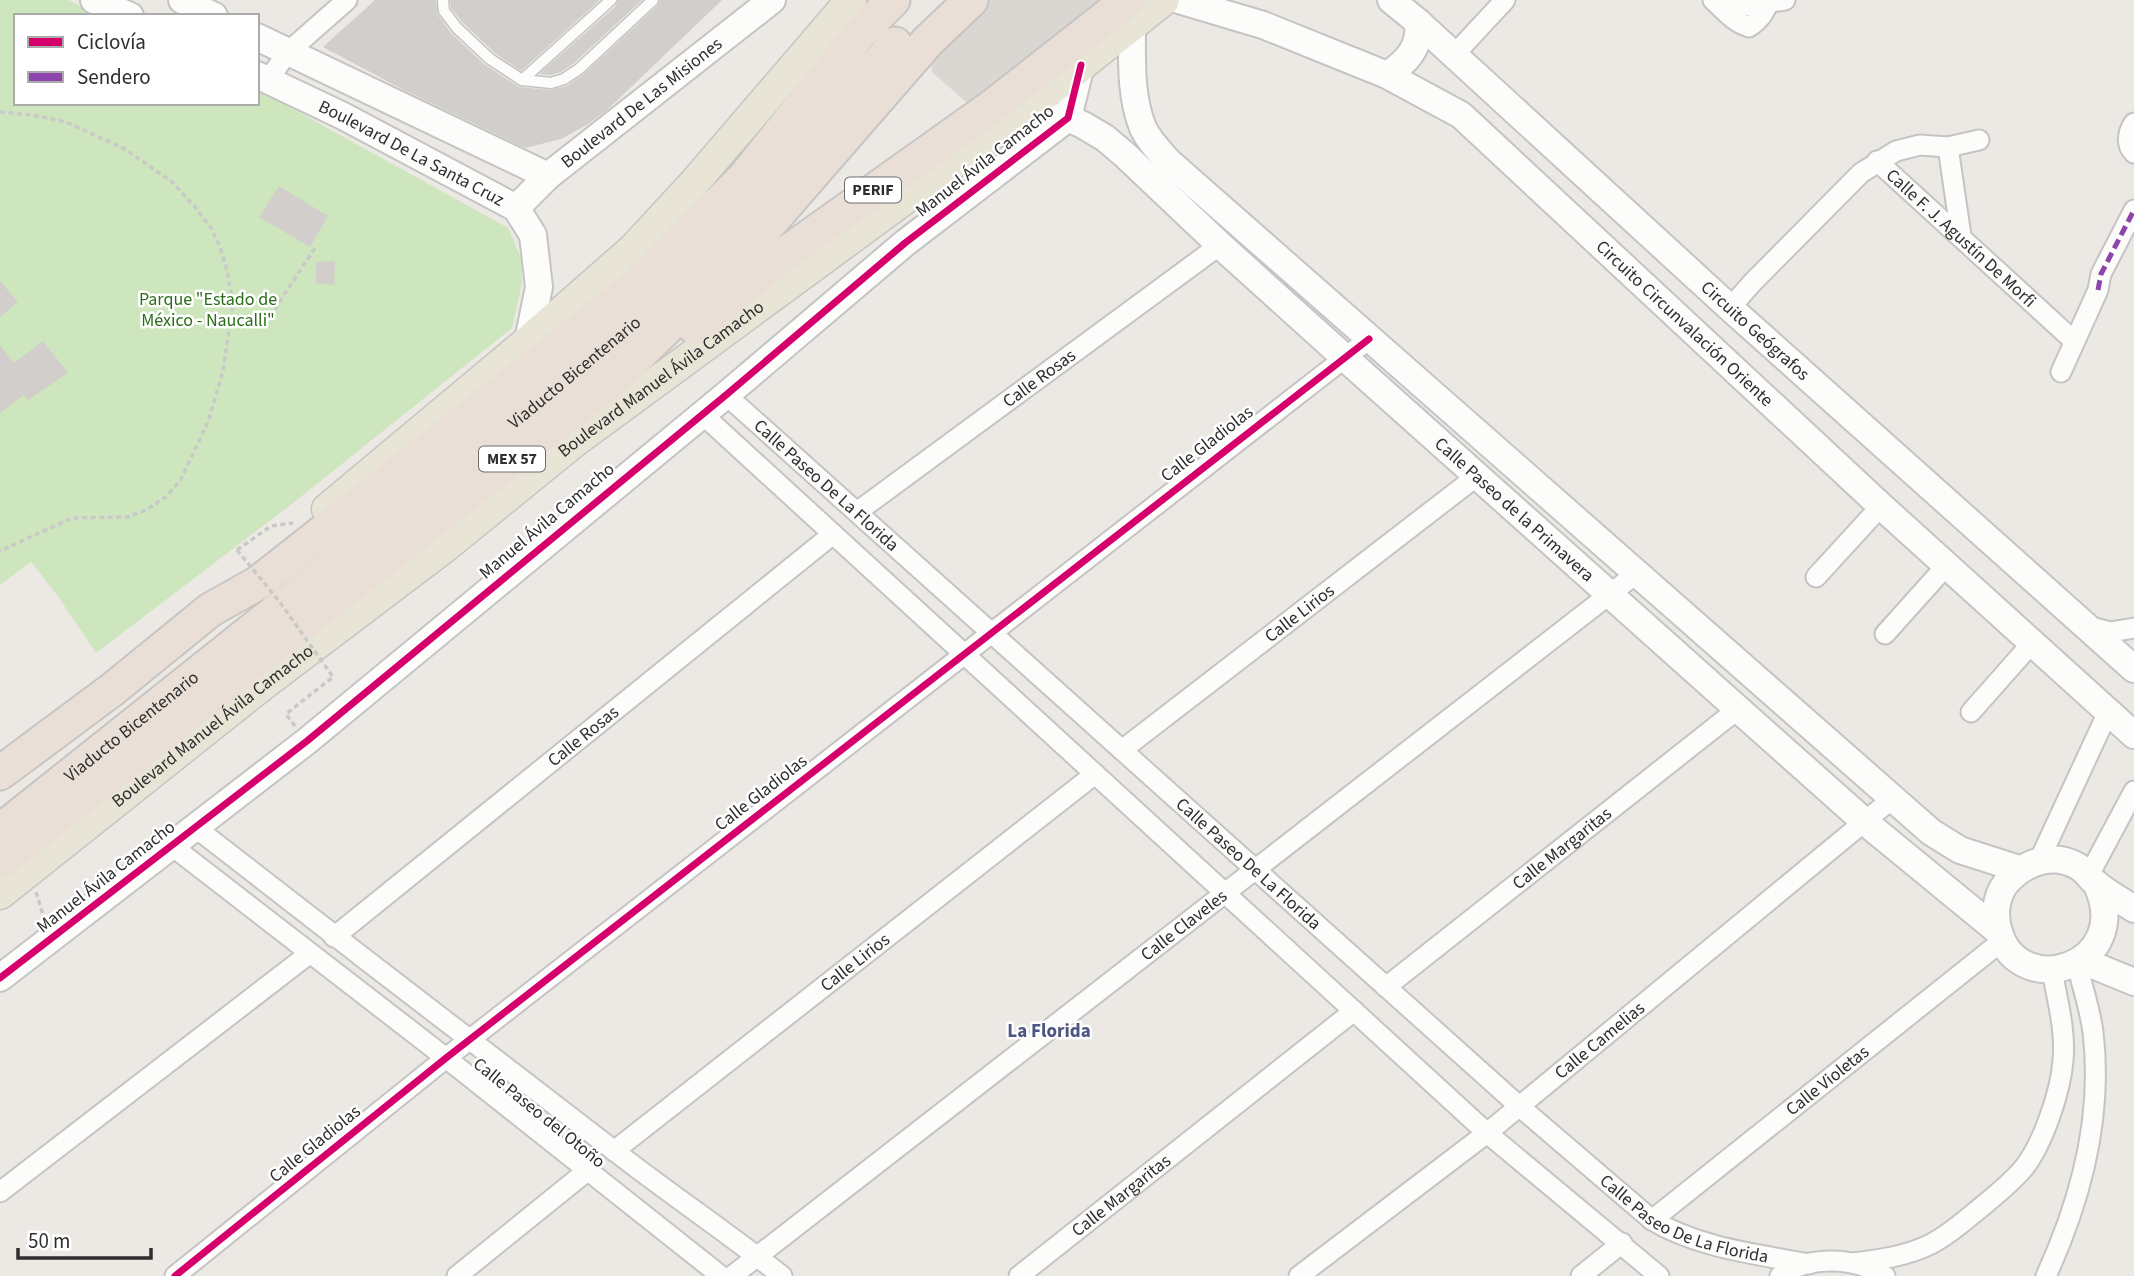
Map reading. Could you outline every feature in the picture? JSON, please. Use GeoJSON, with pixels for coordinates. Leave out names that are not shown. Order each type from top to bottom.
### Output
{"type":"FeatureCollection","features":[{"type":"Feature","properties":{"kind":"highway"},"geometry":{"type":"LineString","coordinates":[[0,773],[113,689],[211,610],[258,583],[637,285],[743,179],[860,33],[893,0]]}},
{"type":"Feature","properties":{"kind":"highway","name":"Viaducto Bicentenario"},"geometry":{"type":"LineString","coordinates":[[0,831],[535,405],[669,294],[763,195],[896,43],[940,0]]}},
{"type":"Feature","properties":{"kind":"highway","name":"Boulevard Manuel Ávila Camacho"},"geometry":{"type":"LineString","coordinates":[[15,866],[615,378],[743,254],[928,41],[971,0]]}},
{"type":"Feature","properties":{"kind":"highway","name":"PERIF"},"geometry":{"type":"LineString","coordinates":[[615,378],[697,327],[782,256],[993,106],[1130,13]]}},
{"type":"Feature","properties":{"kind":"main road"},"geometry":{"type":"LineString","coordinates":[[211,610],[634,248],[694,183],[851,0]]}},
{"type":"Feature","properties":{"kind":"main road","name":"Boulevard Manuel Ávila Camacho"},"geometry":{"type":"LineString","coordinates":[[0,894],[15,866],[264,684],[445,547],[573,443],[1019,115],[1082,65],[1130,13],[1164,0]]}},
{"type":"Feature","properties":{"kind":"street"},"geometry":{"type":"LineString","coordinates":[[94,0],[126,14]]}},
{"type":"Feature","properties":{"kind":"street"},"geometry":{"type":"LineString","coordinates":[[182,0],[210,14]]}},
{"type":"Feature","properties":{"kind":"street"},"geometry":{"type":"LineString","coordinates":[[262,78],[347,0]]}},
{"type":"Feature","properties":{"kind":"street","name":"Boulevard De Las Misiones"},"geometry":{"type":"LineString","coordinates":[[516,208],[548,176],[772,0]]}},
{"type":"Feature","properties":{"kind":"street","name":"Circuito Circunvalación Oriente"},"geometry":{"type":"LineString","coordinates":[[1179,0],[1263,25],[1387,75],[1461,115],[1946,566],[2134,735]]}},
{"type":"Feature","properties":{"kind":"street","name":"Circuito Geógrafos"},"geometry":{"type":"LineString","coordinates":[[1391,0],[2134,669]]}},
{"type":"Feature","properties":{"kind":"street"},"geometry":{"type":"LineString","coordinates":[[1454,55],[1504,0]]}},
{"type":"Feature","properties":{"kind":"street"},"geometry":{"type":"LineString","coordinates":[[1718,5],[1777,1]]}},
{"type":"Feature","properties":{"kind":"street"},"geometry":{"type":"LineString","coordinates":[[1718,5],[1732,19],[1749,27],[1777,1]]}},
{"type":"Feature","properties":{"kind":"street","name":"Calle Paseo de la Primavera"},"geometry":{"type":"LineString","coordinates":[[1130,13],[1132,75],[1143,128],[1169,162],[1931,832],[1960,849],[2029,865]]}},
{"type":"Feature","properties":{"kind":"street"},"geometry":{"type":"LineString","coordinates":[[1387,75],[1404,63],[1413,51],[1418,37],[1418,22]]}},
{"type":"Feature","properties":{"kind":"street","name":"Boulevard De La Santa Cruz"},"geometry":{"type":"LineString","coordinates":[[259,38],[548,176]]}},
{"type":"Feature","properties":{"kind":"street","name":"Manuel Ávila Camacho"},"geometry":{"type":"LineString","coordinates":[[0,978],[307,741],[726,395],[905,243],[1068,118],[1082,65]]}},
{"type":"Feature","properties":{"kind":"street","name":"Boulevard De La Santa Cruz"},"geometry":{"type":"LineString","coordinates":[[262,78],[344,116],[516,208],[533,234],[539,287],[528,341]]}},
{"type":"Feature","properties":{"kind":"street"},"geometry":{"type":"LineString","coordinates":[[1461,115],[1467,95],[1483,83]]}},
{"type":"Feature","properties":{"kind":"street","name":"Calle Paseo de la Primavera"},"geometry":{"type":"LineString","coordinates":[[1019,115],[1068,118],[1105,138],[1344,357],[1864,822],[2000,936]]}},
{"type":"Feature","properties":{"kind":"street"},"geometry":{"type":"LineString","coordinates":[[2134,123],[2128,132],[2130,149],[2134,153]]}},
{"type":"Feature","properties":{"kind":"street"},"geometry":{"type":"LineString","coordinates":[[1877,162],[1896,151],[1920,145],[1948,147],[1979,140]]}},
{"type":"Feature","properties":{"kind":"street"},"geometry":{"type":"LineString","coordinates":[[1948,147],[1961,236]]}},
{"type":"Feature","properties":{"kind":"street","name":"Calle F. J. Agustín De Morfi"},"geometry":{"type":"LineString","coordinates":[[1730,308],[1861,173],[1877,162],[2074,341]]}},
{"type":"Feature","properties":{"kind":"street"},"geometry":{"type":"LineString","coordinates":[[2061,372],[2098,290],[2101,274],[2134,210]]}},
{"type":"Feature","properties":{"kind":"street","name":"Calle Rosas"},"geometry":{"type":"LineString","coordinates":[[857,512],[1220,245]]}},
{"type":"Feature","properties":{"kind":"street","name":"Calle Gladiolas"},"geometry":{"type":"LineString","coordinates":[[175,1276],[446,1058],[1369,339]]}},
{"type":"Feature","properties":{"kind":"street","name":"Calle Paseo De La Florida"},"geometry":{"type":"LineString","coordinates":[[726,395],[1519,1106],[1652,1220],[1693,1239],[1738,1251],[1809,1264]]}},
{"type":"Feature","properties":{"kind":"street","name":"Calle Paseo De La Florida"},"geometry":{"type":"LineString","coordinates":[[702,414],[1487,1133],[1659,1276]]}},
{"type":"Feature","properties":{"kind":"street","name":"Calle Lirios"},"geometry":{"type":"LineString","coordinates":[[1122,750],[1477,476]]}},
{"type":"Feature","properties":{"kind":"street"},"geometry":{"type":"LineString","coordinates":[[1816,577],[1881,506]]}},
{"type":"Feature","properties":{"kind":"street","name":"Calle Rosas"},"geometry":{"type":"LineString","coordinates":[[334,937],[833,534]]}},
{"type":"Feature","properties":{"kind":"street"},"geometry":{"type":"LineString","coordinates":[[1885,634],[1946,566]]}},
{"type":"Feature","properties":{"kind":"street","name":"Calle Claveles"},"geometry":{"type":"LineString","coordinates":[[732,1276],[1637,573]]}},
{"type":"Feature","properties":{"kind":"street"},"geometry":{"type":"LineString","coordinates":[[2087,626],[2110,632],[2134,628]]}},
{"type":"Feature","properties":{"kind":"street"},"geometry":{"type":"LineString","coordinates":[[1971,712],[2032,643]]}},
{"type":"Feature","properties":{"kind":"street","name":"Calle Margaritas"},"geometry":{"type":"LineString","coordinates":[[1386,987],[1738,709]]}},
{"type":"Feature","properties":{"kind":"street"},"geometry":{"type":"LineString","coordinates":[[2108,712],[2029,865],[2007,881],[1998,897],[1996,914],[2000,936],[2011,953],[2023,962],[2037,968],[2070,965],[2134,982]]}},
{"type":"Feature","properties":{"kind":"street","name":"Calle Lirios"},"geometry":{"type":"LineString","coordinates":[[614,1151],[1095,774]]}},
{"type":"Feature","properties":{"kind":"street"},"geometry":{"type":"LineString","coordinates":[[1780,1276],[1809,1264],[1831,1261],[1853,1263],[1904,1254],[1931,1244],[2007,1186],[2024,1167],[2045,1129],[2059,1086],[2064,1060],[2063,1032],[2070,965],[2099,943],[2106,920],[2106,908],[2093,880],[2134,791]]}},
{"type":"Feature","properties":{"kind":"street","name":"Calle Camelias"},"geometry":{"type":"LineString","coordinates":[[1298,1276],[1487,1133],[1892,799]]}},
{"type":"Feature","properties":{"kind":"street","name":"Calle Paseo del Otoño"},"geometry":{"type":"LineString","coordinates":[[196,828],[334,937],[782,1276]]}},
{"type":"Feature","properties":{"kind":"street","name":"Calle Paseo del Otoño"},"geometry":{"type":"LineString","coordinates":[[172,846],[721,1276]]}},
{"type":"Feature","properties":{"kind":"street"},"geometry":{"type":"LineString","coordinates":[[2029,865],[2066,862],[2078,867],[2134,909]]}},
{"type":"Feature","properties":{"kind":"street","name":"Calle Violetas"},"geometry":{"type":"LineString","coordinates":[[1652,1220],[2000,936]]}},
{"type":"Feature","properties":{"kind":"street"},"geometry":{"type":"LineString","coordinates":[[0,1192],[309,954]]}},
{"type":"Feature","properties":{"kind":"street"},"geometry":{"type":"LineString","coordinates":[[2046,1276],[2059,1247],[2084,1171],[2095,1106],[2092,1029],[2070,965]]}},
{"type":"Feature","properties":{"kind":"street","name":"Calle Margaritas"},"geometry":{"type":"LineString","coordinates":[[1019,1276],[1354,1011]]}},
{"type":"Feature","properties":{"kind":"street"},"geometry":{"type":"LineString","coordinates":[[457,1276],[587,1171]]}},
{"type":"Feature","properties":{"kind":"street"},"geometry":{"type":"LineString","coordinates":[[1581,1276],[1622,1243]]}},
{"type":"Feature","properties":{"kind":"street"},"geometry":{"type":"LineString","coordinates":[[1853,1263],[1885,1276]]}},
{"type":"Feature","properties":{"kind":"lane"},"geometry":{"type":"LineString","coordinates":[[443,0],[444,11],[457,28],[490,59],[522,80],[551,83],[564,79],[579,69],[648,2]]}},
{"type":"Feature","properties":{"kind":"lane"},"geometry":{"type":"LineString","coordinates":[[522,80],[611,0]]}},
{"type":"Feature","properties":{"kind":"path"},"geometry":{"type":"LineString","coordinates":[[0,113],[33,115],[66,122],[123,148],[171,181],[211,228],[227,270],[233,304],[223,371],[208,422],[181,479],[167,496],[148,509],[128,517],[72,518],[0,551]]}},
{"type":"Feature","properties":{"kind":"path"},"geometry":{"type":"LineString","coordinates":[[231,322],[263,324],[315,248]]}},
{"type":"Feature","properties":{"kind":"path"},"geometry":{"type":"LineString","coordinates":[[271,526],[237,550],[279,601],[333,677],[286,715]]}},
{"type":"Feature","properties":{"kind":"path"},"geometry":{"type":"LineString","coordinates":[[15,866],[51,940]]}},
{"type":"Feature","properties":{"kind":"green space","name":"Parque \"Estado de México - Naucalli\""},"geometry":{"type":"Polygon","coordinates":[[[0,0],[68,0],[98,14],[14,14],[14,105],[259,105],[259,90],[508,228],[521,258],[522,283],[512,328],[288,507],[96,653],[31,562],[0,585],[0,0]]]}},
{"type":"Feature","properties":{"kind":"shaded area"},"geometry":{"type":"Polygon","coordinates":[[[987,0],[1117,0],[982,103],[966,102],[932,72],[931,57],[987,0]]]}},
{"type":"Feature","properties":{"kind":"building"},"geometry":{"type":"Polygon","coordinates":[[[375,0],[436,0],[438,15],[451,33],[485,65],[519,87],[550,90],[567,86],[584,74],[658,5],[660,0],[722,0],[590,123],[561,139],[525,148],[404,90],[323,47],[375,0]]]}},
{"type":"Feature","properties":{"kind":"building"},"geometry":{"type":"Polygon","coordinates":[[[450,0],[600,0],[521,71],[495,53],[463,23],[451,8],[450,0]]]}},
{"type":"Feature","properties":{"kind":"building"},"geometry":{"type":"Polygon","coordinates":[[[618,0],[642,0],[574,63],[561,72],[539,74],[616,6],[618,0]]]}},
{"type":"Feature","properties":{"kind":"building"},"geometry":{"type":"Polygon","coordinates":[[[279,186],[328,216],[310,247],[259,217],[279,186]]]}},
{"type":"Feature","properties":{"kind":"building"},"geometry":{"type":"Polygon","coordinates":[[[335,261],[334,285],[316,283],[316,262],[335,261]]]}},
{"type":"Feature","properties":{"kind":"building"},"geometry":{"type":"Polygon","coordinates":[[[0,281],[18,302],[0,317],[0,281]]]}},
{"type":"Feature","properties":{"kind":"building"},"geometry":{"type":"Polygon","coordinates":[[[43,341],[68,373],[28,400],[24,395],[0,413],[0,345],[14,363],[43,341]]]}},
{"type":"Feature","properties":{"kind":"marked path"},"geometry":{"type":"LineString","coordinates":[[2098,290],[2101,274],[2134,210]]}},
{"type":"Feature","properties":{"kind":"cycle path"},"geometry":{"type":"LineString","coordinates":[[0,978],[307,741],[726,395],[905,243],[1068,118],[1081,65]]}},
{"type":"Feature","properties":{"kind":"cycle path"},"geometry":{"type":"LineString","coordinates":[[175,1276],[446,1058],[1369,339]]}},
{"type":"Feature","properties":{"kind":"district","name":"La Florida"},"geometry":{"type":"Point","coordinates":[1049,1031]}}]}
